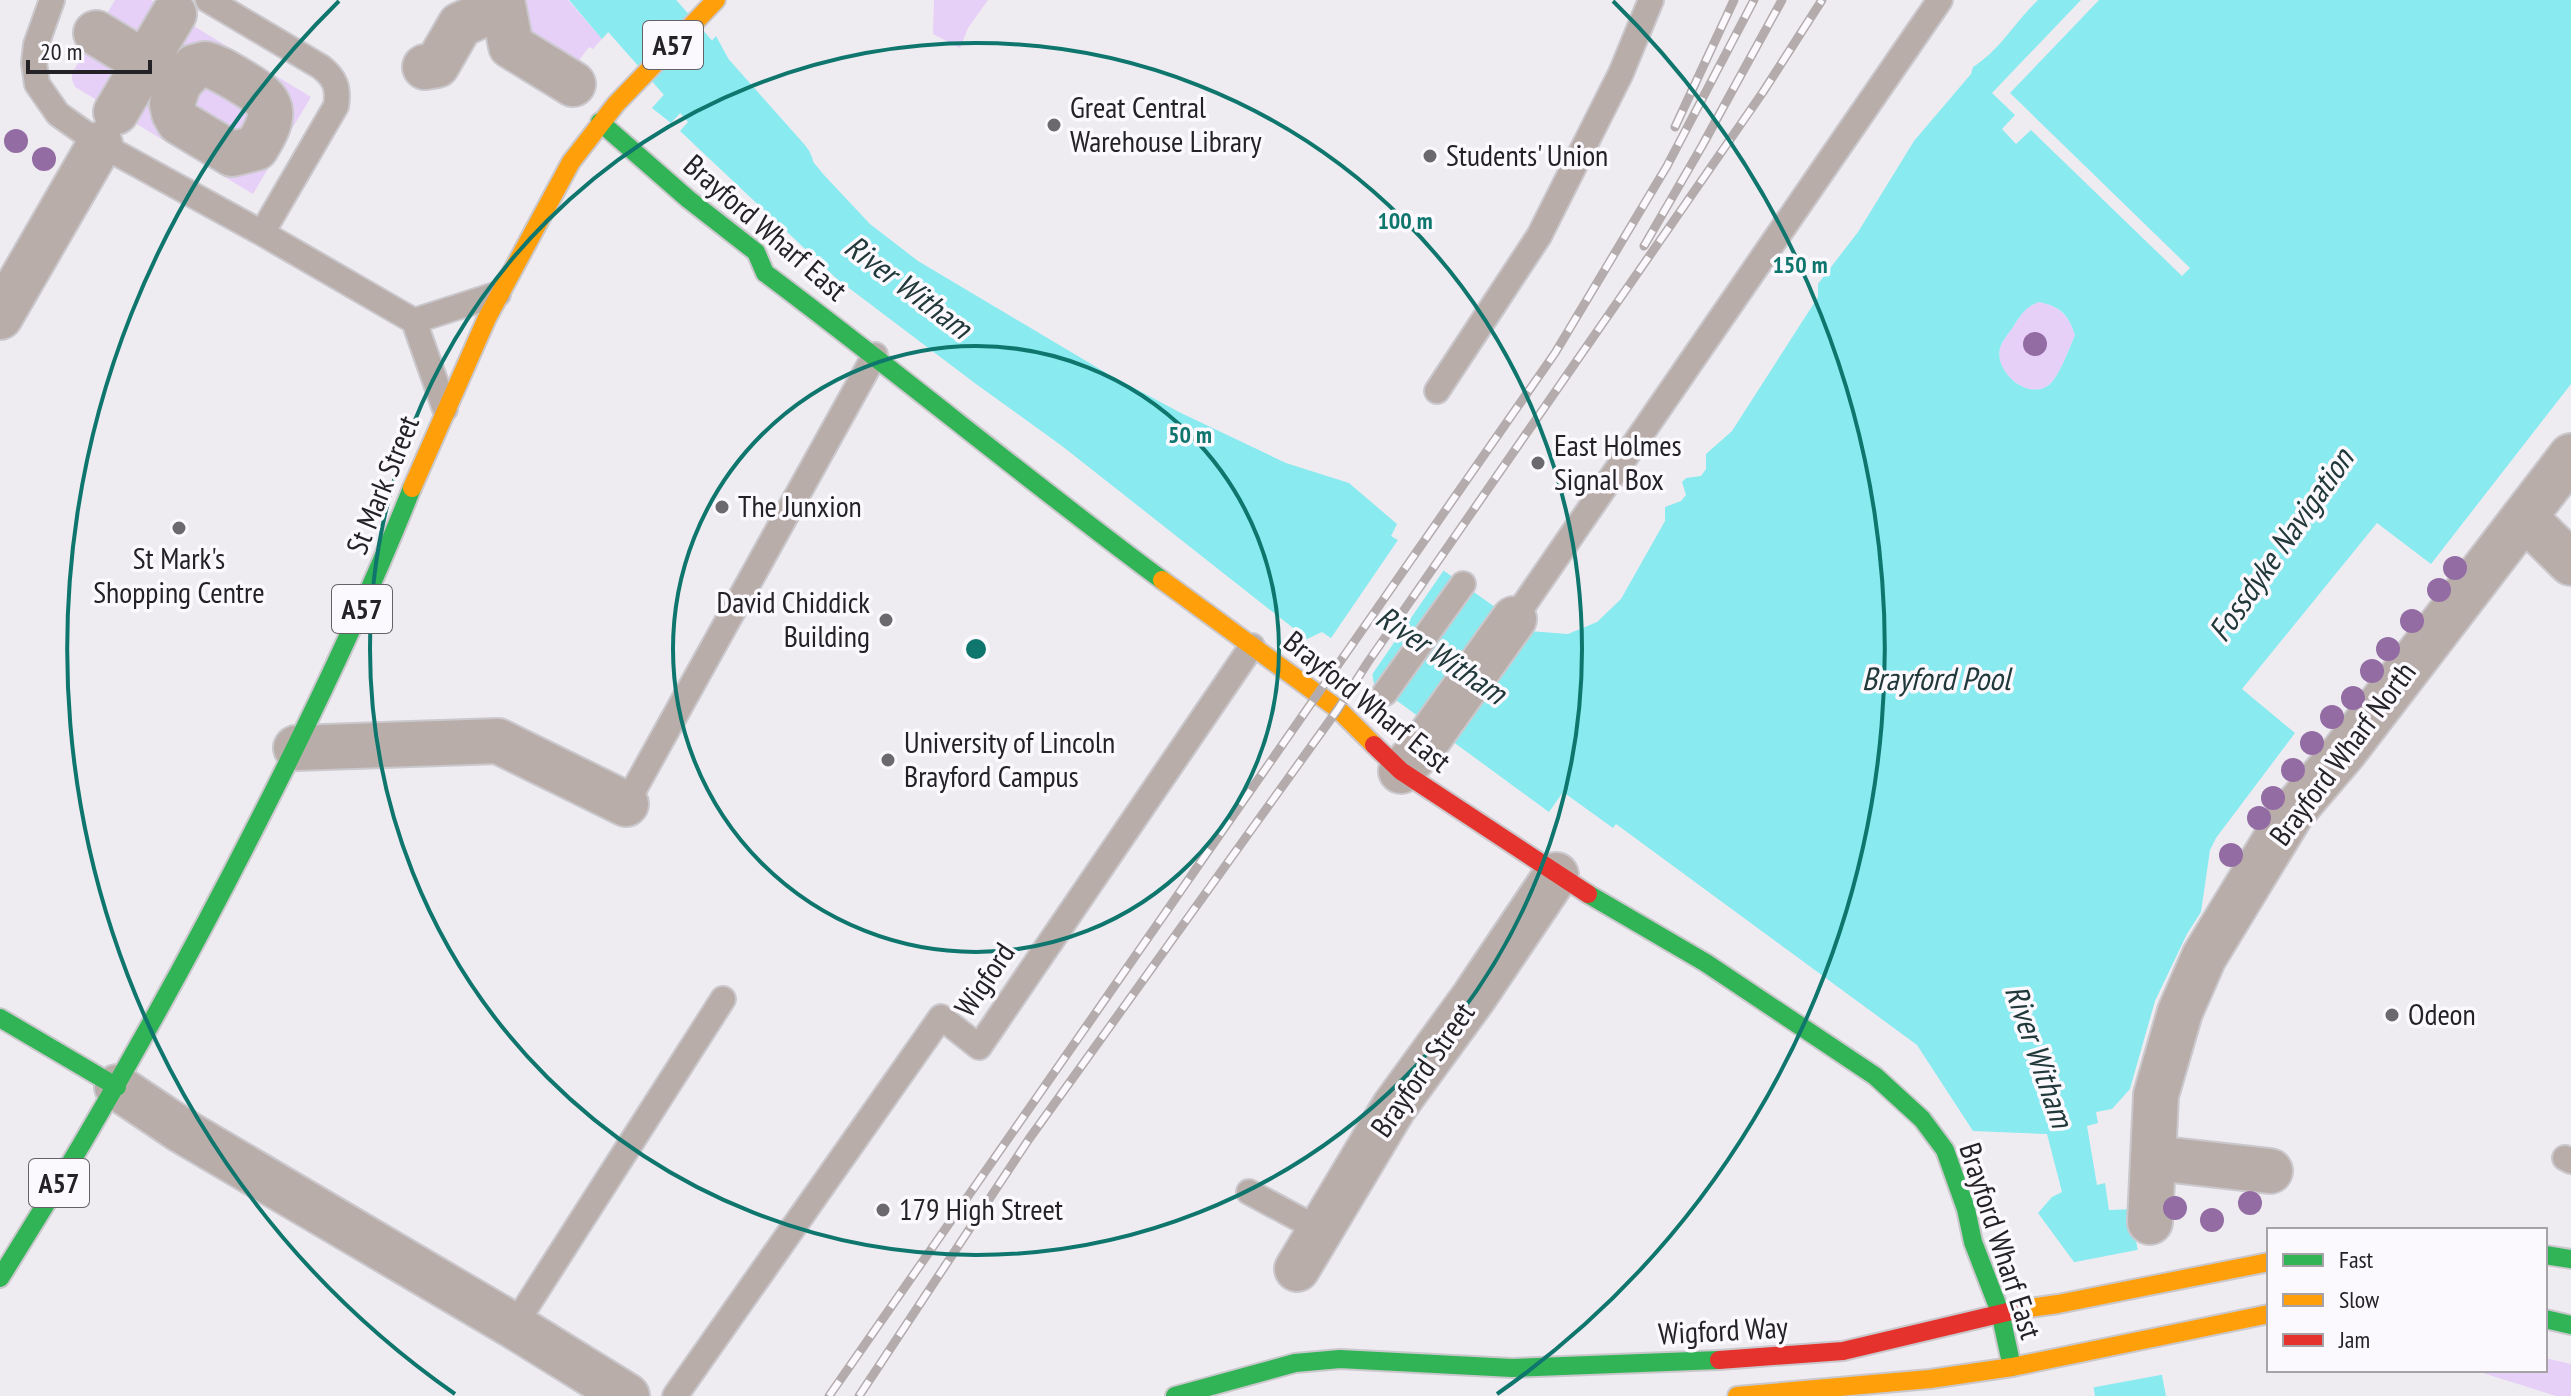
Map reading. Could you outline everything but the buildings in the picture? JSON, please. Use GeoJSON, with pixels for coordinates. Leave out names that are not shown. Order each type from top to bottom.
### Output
{"type":"FeatureCollection","features":[{"type":"Feature","properties":{"kind":"main road","name":"A57"},"geometry":{"type":"LineString","coordinates":[[600,122],[628,89],[716,0]]}},
{"type":"Feature","properties":{"kind":"main road","name":"St Mark Street"},"geometry":{"type":"LineString","coordinates":[[117,1087],[231,877],[296,748],[368,596],[445,409],[498,294],[582,144],[600,122]]}},
{"type":"Feature","properties":{"kind":"main road","name":"Brayford Wharf East"},"geometry":{"type":"LineString","coordinates":[[600,122],[688,199],[756,252],[765,273],[875,355],[1088,525],[1338,709],[1401,771],[1556,875],[1706,963],[1833,1045],[1875,1076],[1922,1119],[1945,1150],[1966,1209],[1977,1254],[2000,1312],[2012,1367]]}},
{"type":"Feature","properties":{"kind":"main road"},"geometry":{"type":"LineString","coordinates":[[0,1018],[117,1087]]}},
{"type":"Feature","properties":{"kind":"main road","name":"A57"},"geometry":{"type":"LineString","coordinates":[[0,1278],[117,1087]]}},
{"type":"Feature","properties":{"kind":"main road"},"geometry":{"type":"LineString","coordinates":[[2547,1255],[2571,1259]]}},
{"type":"Feature","properties":{"kind":"main road","name":"Wigford Way"},"geometry":{"type":"LineString","coordinates":[[1175,1396],[1295,1363],[1340,1359],[1512,1368],[1711,1361],[1843,1351],[2000,1312],[2058,1304],[2267,1262]]}},
{"type":"Feature","properties":{"kind":"main road","name":"Wigford Way"},"geometry":{"type":"LineString","coordinates":[[1737,1396],[1930,1379],[2012,1367],[2267,1314]]}},
{"type":"Feature","properties":{"kind":"main road"},"geometry":{"type":"LineString","coordinates":[[2547,1319],[2571,1325]]}},
{"type":"Feature","properties":{"kind":"street"},"geometry":{"type":"LineString","coordinates":[[425,67],[437,65],[460,25],[502,2],[511,46],[573,84]]}},
{"type":"Feature","properties":{"kind":"street"},"geometry":{"type":"LineString","coordinates":[[0,317],[108,128],[162,73],[191,7]]}},
{"type":"Feature","properties":{"kind":"street"},"geometry":{"type":"LineString","coordinates":[[96,33],[162,73],[179,122],[221,148],[232,154],[243,153],[273,140],[269,102],[216,66],[205,64],[162,73]]}},
{"type":"Feature","properties":{"kind":"street","name":"Brayford Wharf North"},"geometry":{"type":"LineString","coordinates":[[2150,1222],[2156,1095],[2180,1012],[2204,957],[2291,814],[2344,752],[2571,456]]}},
{"type":"Feature","properties":{"kind":"street"},"geometry":{"type":"LineString","coordinates":[[2524,517],[2571,563]]}},
{"type":"Feature","properties":{"kind":"street"},"geometry":{"type":"LineString","coordinates":[[1401,771],[1436,728],[1514,619]]}},
{"type":"Feature","properties":{"kind":"street"},"geometry":{"type":"LineString","coordinates":[[296,748],[498,741],[626,804]]}},
{"type":"Feature","properties":{"kind":"street","name":"Brayford Street"},"geometry":{"type":"LineString","coordinates":[[1297,1269],[1394,1107],[1474,997],[1556,875]]}},
{"type":"Feature","properties":{"kind":"street"},"geometry":{"type":"LineString","coordinates":[[117,1087],[181,1130],[627,1396]]}},
{"type":"Feature","properties":{"kind":"street"},"geometry":{"type":"LineString","coordinates":[[2154,1158],[2270,1171]]}},
{"type":"Feature","properties":{"kind":"lane"},"geometry":{"type":"LineString","coordinates":[[52,0],[36,45],[34,63],[37,84],[58,114],[108,128],[262,233],[414,321],[445,409]]}},
{"type":"Feature","properties":{"kind":"lane"},"geometry":{"type":"LineString","coordinates":[[1437,391],[1539,236],[1621,73],[1651,0]]}},
{"type":"Feature","properties":{"kind":"lane"},"geometry":{"type":"LineString","coordinates":[[1514,619],[1940,0]]}},
{"type":"Feature","properties":{"kind":"lane"},"geometry":{"type":"LineString","coordinates":[[191,7],[321,67],[337,85],[336,106],[262,233]]}},
{"type":"Feature","properties":{"kind":"lane"},"geometry":{"type":"LineString","coordinates":[[414,321],[498,294]]}},
{"type":"Feature","properties":{"kind":"lane"},"geometry":{"type":"LineString","coordinates":[[626,804],[875,355]]}},
{"type":"Feature","properties":{"kind":"lane"},"geometry":{"type":"LineString","coordinates":[[1385,693],[1463,584]]}},
{"type":"Feature","properties":{"kind":"lane","name":"Wigford"},"geometry":{"type":"LineString","coordinates":[[675,1396],[941,1017],[979,1047],[1252,646]]}},
{"type":"Feature","properties":{"kind":"lane"},"geometry":{"type":"LineString","coordinates":[[514,1326],[723,999]]}},
{"type":"Feature","properties":{"kind":"lane"},"geometry":{"type":"LineString","coordinates":[[1249,1192],[1320,1230]]}},
{"type":"Feature","properties":{"kind":"shaded area"},"geometry":{"type":"Polygon","coordinates":[[[115,0],[151,0],[311,97],[253,194],[75,87],[72,73],[115,0]]]}},
{"type":"Feature","properties":{"kind":"shaded area"},"geometry":{"type":"Polygon","coordinates":[[[517,0],[568,0],[602,39],[593,49],[589,47],[577,63],[524,31],[517,0]]]}},
{"type":"Feature","properties":{"kind":"shaded area"},"geometry":{"type":"Polygon","coordinates":[[[934,0],[988,0],[968,28],[960,48],[933,34],[934,0]]]}},
{"type":"Feature","properties":{"kind":"shaded area"},"geometry":{"type":"Polygon","coordinates":[[[2039,302],[2062,312],[2075,335],[2053,381],[2041,389],[2032,389],[2014,382],[2007,374],[2002,366],[2000,348],[2024,312],[2039,302]]]}},
{"type":"Feature","properties":{"kind":"shaded area"},"geometry":{"type":"Polygon","coordinates":[[[2547,1358],[2571,1364],[2571,1396],[2556,1396],[2479,1372],[2547,1372],[2547,1358]]]}},
{"type":"Feature","properties":{"kind":"water"},"geometry":{"type":"Polygon","coordinates":[[[569,0],[637,0],[602,39],[569,0]]]}},
{"type":"Feature","properties":{"kind":"water","name":"Brayford Pool"},"geometry":{"type":"Polygon","coordinates":[[[2038,0],[2571,0],[2571,384],[2431,564],[2377,523],[2242,689],[2295,733],[2216,838],[2210,850],[2201,912],[2155,1001],[2130,1089],[2112,1109],[2096,1112],[2098,1123],[2087,1126],[2097,1185],[2105,1183],[2109,1210],[2134,1209],[2132,1220],[2166,1396],[2095,1396],[2074,1262],[2038,1213],[2052,1197],[2062,1192],[2047,1134],[1973,1131],[1917,1045],[1616,824],[1613,828],[1563,792],[1549,812],[1374,684],[1372,672],[1375,668],[1322,632],[1307,639],[1062,446],[837,279],[680,131],[736,69],[824,175],[870,224],[918,261],[1108,374],[1181,413],[1286,463],[1349,483],[1397,524],[1391,536],[1529,631],[1568,634],[1597,622],[1621,599],[1665,521],[1665,507],[1681,501],[1686,495],[1682,482],[1686,478],[1701,476],[1706,469],[1706,454],[1732,431],[1818,297],[1818,284],[1858,232],[1914,141],[1971,74],[1973,67],[1991,52],[2038,0]],[[2039,302],[2027,309],[2000,348],[2002,366],[2014,382],[2023,387],[2041,389],[2053,381],[2075,335],[2063,312],[2039,302]]]}},
{"type":"Feature","properties":{"kind":"water"},"geometry":{"type":"Polygon","coordinates":[[[716,36],[729,60],[671,123],[652,108],[716,36]]]}},
{"type":"Feature","properties":{"kind":"pier"},"geometry":{"type":"Polygon","coordinates":[[[2081,0],[2099,0],[2010,93],[2190,268],[2182,276],[2031,130],[2016,144],[2002,129],[2015,115],[1992,93],[2081,0]]]}},
{"type":"Feature","properties":{"kind":"pier"},"geometry":{"type":"Polygon","coordinates":[[[1400,537],[1446,567],[1369,679],[1370,669],[1329,641],[1400,537]]]}},
{"type":"Feature","properties":{"kind":"pier"},"geometry":{"type":"Polygon","coordinates":[[[2142,1249],[2166,1374],[2090,1388],[2070,1263],[2142,1249]]]}},
{"type":"Feature","properties":{"kind":"waterway","name":"River Witham"},"geometry":{"type":"LineString","coordinates":[[628,0],[778,169]]}},
{"type":"Feature","properties":{"kind":"railway"},"geometry":{"type":"LineString","coordinates":[[1675,127],[1734,0]]}},
{"type":"Feature","properties":{"kind":"railway"},"geometry":{"type":"LineString","coordinates":[[829,1396],[1555,353],[1667,166],[1754,0]]}},
{"type":"Feature","properties":{"kind":"railway"},"geometry":{"type":"LineString","coordinates":[[1644,246],[1782,0]]}},
{"type":"Feature","properties":{"kind":"railway"},"geometry":{"type":"LineString","coordinates":[[859,1396],[1029,1139],[1338,709],[1763,92],[1822,0]]}},
{"type":"Feature","properties":{"kind":"traffic: fast"},"geometry":{"type":"LineString","coordinates":[[600,122],[688,199],[756,252],[765,273],[1162,580]]}},
{"type":"Feature","properties":{"kind":"traffic: fast"},"geometry":{"type":"LineString","coordinates":[[0,1278],[102,1109],[230,877],[340,655],[412,488]]}},
{"type":"Feature","properties":{"kind":"traffic: fast"},"geometry":{"type":"LineString","coordinates":[[1588,894],[1706,963],[1875,1076],[1922,1119],[1945,1150],[1966,1209],[1973,1242],[2000,1312],[2012,1367]]}},
{"type":"Feature","properties":{"kind":"traffic: fast"},"geometry":{"type":"LineString","coordinates":[[0,1018],[117,1087]]}},
{"type":"Feature","properties":{"kind":"traffic: fast"},"geometry":{"type":"LineString","coordinates":[[2547,1255],[2571,1259]]}},
{"type":"Feature","properties":{"kind":"traffic: fast"},"geometry":{"type":"LineString","coordinates":[[2547,1319],[2571,1325]]}},
{"type":"Feature","properties":{"kind":"traffic: fast"},"geometry":{"type":"LineString","coordinates":[[1175,1396],[1295,1363],[1340,1359],[1512,1368],[1719,1360]]}},
{"type":"Feature","properties":{"kind":"traffic: slow"},"geometry":{"type":"LineString","coordinates":[[412,488],[487,318],[571,162],[616,104],[716,0]]}},
{"type":"Feature","properties":{"kind":"traffic: slow"},"geometry":{"type":"LineString","coordinates":[[1162,580],[1338,709],[1374,745]]}},
{"type":"Feature","properties":{"kind":"traffic: slow"},"geometry":{"type":"LineString","coordinates":[[2016,1310],[2267,1262]]}},
{"type":"Feature","properties":{"kind":"traffic: slow"},"geometry":{"type":"LineString","coordinates":[[1737,1396],[1930,1379],[2012,1367],[2267,1314]]}},
{"type":"Feature","properties":{"kind":"traffic: jam"},"geometry":{"type":"LineString","coordinates":[[1374,745],[1401,771],[1588,894]]}},
{"type":"Feature","properties":{"kind":"traffic: jam"},"geometry":{"type":"LineString","coordinates":[[1719,1360],[1843,1351],[2016,1310]]}},
{"type":"Feature","properties":{"kind":"place","name":"Great Central Warehouse Library"},"geometry":{"type":"Point","coordinates":[1054,125]}},
{"type":"Feature","properties":{"kind":"place","name":"Students' Union"},"geometry":{"type":"Point","coordinates":[1430,156]}},
{"type":"Feature","properties":{"kind":"place","name":"East Holmes Signal Box"},"geometry":{"type":"Point","coordinates":[1538,463]}},
{"type":"Feature","properties":{"kind":"place","name":"The Junxion"},"geometry":{"type":"Point","coordinates":[722,507]}},
{"type":"Feature","properties":{"kind":"place","name":"St Mark's Shopping Centre"},"geometry":{"type":"Point","coordinates":[179,528]}},
{"type":"Feature","properties":{"kind":"place","name":"David Chiddick Building"},"geometry":{"type":"Point","coordinates":[886,620]}},
{"type":"Feature","properties":{"kind":"place","name":"University of Lincoln Brayford Campus"},"geometry":{"type":"Point","coordinates":[888,760]}},
{"type":"Feature","properties":{"kind":"place","name":"Odeon"},"geometry":{"type":"Point","coordinates":[2392,1015]}},
{"type":"Feature","properties":{"kind":"place","name":"179 High Street"},"geometry":{"type":"Point","coordinates":[883,1210]}},
{"type":"Feature","properties":{"kind":"water label","name":"Fossdyke Navigation"},"geometry":{"type":"Point","coordinates":[2281,545]}}]}
